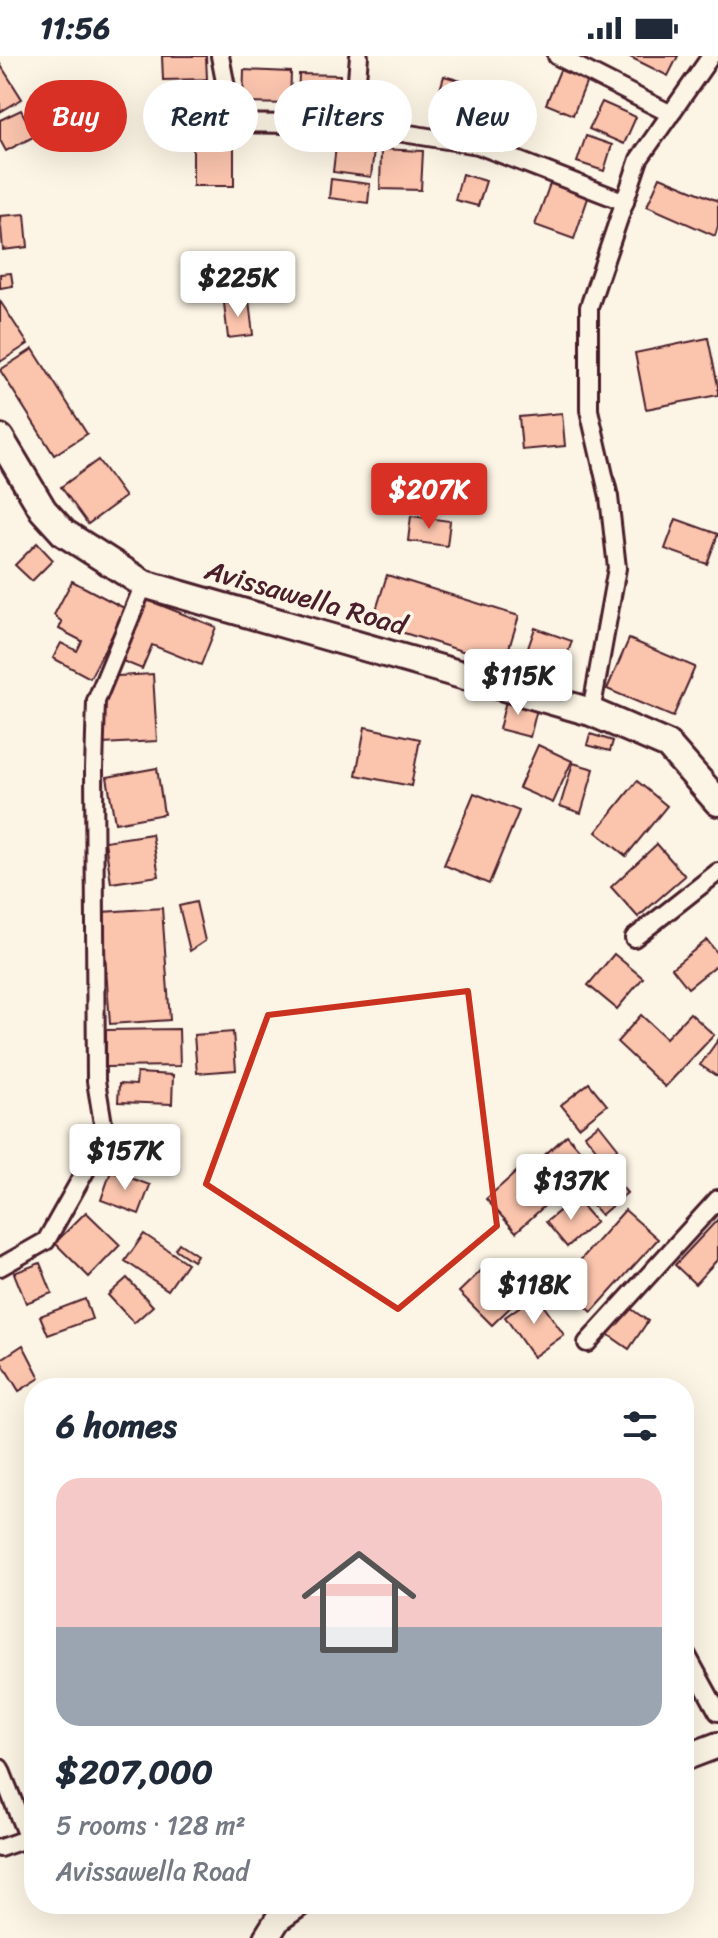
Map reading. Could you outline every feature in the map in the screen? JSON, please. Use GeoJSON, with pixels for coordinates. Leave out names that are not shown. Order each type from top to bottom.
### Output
{"type":"FeatureCollection","features":[{"type":"Feature","properties":{"kind":"main road","name":"Avissawella Road"},"geometry":{"type":"LineString","coordinates":[[0,438],[43,510],[64,533],[144,584],[591,712],[668,745],[718,802]]}},
{"type":"Feature","properties":{"kind":"street"},"geometry":{"type":"LineString","coordinates":[[220,56],[233,123],[274,124]]}},
{"type":"Feature","properties":{"kind":"street"},"geometry":{"type":"LineString","coordinates":[[357,80],[359,56]]}},
{"type":"Feature","properties":{"kind":"street"},"geometry":{"type":"LineString","coordinates":[[557,56],[671,114]]}},
{"type":"Feature","properties":{"kind":"street"},"geometry":{"type":"LineString","coordinates":[[591,712],[617,568],[609,497],[589,410],[589,307],[639,159],[711,56]]}},
{"type":"Feature","properties":{"kind":"street"},"geometry":{"type":"LineString","coordinates":[[412,134],[478,145],[625,202]]}},
{"type":"Feature","properties":{"kind":"street"},"geometry":{"type":"LineString","coordinates":[[0,1267],[46,1241],[105,1136],[96,1081],[96,701],[144,584]]}},
{"type":"Feature","properties":{"kind":"street"},"geometry":{"type":"LineString","coordinates":[[634,938],[718,872]]}},
{"type":"Feature","properties":{"kind":"street"},"geometry":{"type":"LineString","coordinates":[[587,1343],[718,1199]]}},
{"type":"Feature","properties":{"kind":"street"},"geometry":{"type":"LineString","coordinates":[[694,1668],[718,1712]]}},
{"type":"Feature","properties":{"kind":"street"},"geometry":{"type":"LineString","coordinates":[[694,1754],[718,1745]]}},
{"type":"Feature","properties":{"kind":"street"},"geometry":{"type":"LineString","coordinates":[[0,1768],[24,1821]]}},
{"type":"Feature","properties":{"kind":"street"},"geometry":{"type":"LineString","coordinates":[[0,1848],[24,1839]]}},
{"type":"Feature","properties":{"kind":"street"},"geometry":{"type":"LineString","coordinates":[[266,1938],[285,1914]]}},
{"type":"Feature","properties":{"kind":"highlighted area"},"geometry":{"type":"Polygon","coordinates":[[[468,991],[497,1226],[398,1309],[206,1184],[268,1015],[468,991]]]}},
{"type":"Feature","properties":{"kind":"building"},"geometry":{"type":"Polygon","coordinates":[[[162,56],[206,56],[207,79],[163,80],[162,56]]]}},
{"type":"Feature","properties":{"kind":"building"},"geometry":{"type":"Polygon","coordinates":[[[628,56],[678,56],[668,76],[628,56]]]}},
{"type":"Feature","properties":{"kind":"building"},"geometry":{"type":"Polygon","coordinates":[[[0,64],[22,99],[0,112],[0,64]]]}},
{"type":"Feature","properties":{"kind":"building"},"geometry":{"type":"Polygon","coordinates":[[[244,70],[291,72],[291,80],[274,80],[274,104],[258,103],[258,80],[244,80],[244,70]]]}},
{"type":"Feature","properties":{"kind":"building"},"geometry":{"type":"Polygon","coordinates":[[[560,70],[587,81],[573,115],[546,104],[560,70]]]}},
{"type":"Feature","properties":{"kind":"building"},"geometry":{"type":"Polygon","coordinates":[[[299,74],[340,75],[340,80],[299,80],[299,74]]]}},
{"type":"Feature","properties":{"kind":"building"},"geometry":{"type":"Polygon","coordinates":[[[602,102],[636,117],[624,144],[589,129],[602,102]]]}},
{"type":"Feature","properties":{"kind":"building"},"geometry":{"type":"Polygon","coordinates":[[[21,110],[24,116],[24,142],[6,151],[0,140],[0,120],[21,110]]]}},
{"type":"Feature","properties":{"kind":"building"},"geometry":{"type":"Polygon","coordinates":[[[586,136],[612,145],[604,171],[577,162],[586,136]]]}},
{"type":"Feature","properties":{"kind":"building"},"geometry":{"type":"Polygon","coordinates":[[[423,151],[421,190],[380,189],[381,152],[423,151]]]}},
{"type":"Feature","properties":{"kind":"building"},"geometry":{"type":"Polygon","coordinates":[[[193,152],[234,152],[234,186],[193,186],[193,152]]]}},
{"type":"Feature","properties":{"kind":"building"},"geometry":{"type":"Polygon","coordinates":[[[335,152],[374,152],[371,177],[333,172],[335,152]]]}},
{"type":"Feature","properties":{"kind":"building"},"geometry":{"type":"Polygon","coordinates":[[[462,174],[486,181],[478,206],[455,200],[462,174]]]}},
{"type":"Feature","properties":{"kind":"building"},"geometry":{"type":"Polygon","coordinates":[[[660,177],[718,201],[715,236],[647,206],[660,177]]]}},
{"type":"Feature","properties":{"kind":"building"},"geometry":{"type":"Polygon","coordinates":[[[331,179],[370,184],[368,203],[329,198],[331,179]]]}},
{"type":"Feature","properties":{"kind":"building"},"geometry":{"type":"Polygon","coordinates":[[[551,181],[589,195],[574,239],[535,225],[551,181]]]}},
{"type":"Feature","properties":{"kind":"building"},"geometry":{"type":"Polygon","coordinates":[[[25,214],[28,247],[3,250],[0,216],[25,214]]]}},
{"type":"Feature","properties":{"kind":"building"},"geometry":{"type":"Polygon","coordinates":[[[11,273],[13,286],[0,288],[0,274],[11,273]]]}},
{"type":"Feature","properties":{"kind":"building"},"geometry":{"type":"Polygon","coordinates":[[[249,300],[253,335],[228,338],[224,303],[249,300]]]}},
{"type":"Feature","properties":{"kind":"building"},"geometry":{"type":"Polygon","coordinates":[[[0,301],[28,344],[0,362],[0,301]]]}},
{"type":"Feature","properties":{"kind":"building"},"geometry":{"type":"Polygon","coordinates":[[[708,338],[718,395],[646,409],[635,353],[708,338]]]}},
{"type":"Feature","properties":{"kind":"building"},"geometry":{"type":"Polygon","coordinates":[[[33,349],[87,434],[54,455],[0,370],[33,349]]]}},
{"type":"Feature","properties":{"kind":"building"},"geometry":{"type":"Polygon","coordinates":[[[562,413],[565,446],[522,450],[519,417],[562,413]]]}},
{"type":"Feature","properties":{"kind":"building"},"geometry":{"type":"Polygon","coordinates":[[[98,460],[125,497],[88,524],[61,487],[98,460]]]}},
{"type":"Feature","properties":{"kind":"building"},"geometry":{"type":"Polygon","coordinates":[[[411,516],[450,521],[447,546],[408,541],[411,516]]]}},
{"type":"Feature","properties":{"kind":"building"},"geometry":{"type":"Polygon","coordinates":[[[676,519],[718,534],[707,564],[665,549],[676,519]]]}},
{"type":"Feature","properties":{"kind":"building"},"geometry":{"type":"Polygon","coordinates":[[[37,543],[53,560],[32,581],[15,565],[37,543]]]}},
{"type":"Feature","properties":{"kind":"building"},"geometry":{"type":"Polygon","coordinates":[[[387,575],[519,616],[504,664],[372,623],[387,575]]]}},
{"type":"Feature","properties":{"kind":"building"},"geometry":{"type":"Polygon","coordinates":[[[72,581],[126,609],[90,678],[53,658],[61,643],[77,651],[82,641],[59,629],[62,622],[54,615],[72,581]]]}},
{"type":"Feature","properties":{"kind":"building"},"geometry":{"type":"Polygon","coordinates":[[[145,599],[216,627],[201,665],[152,645],[142,669],[120,660],[145,599]]]}},
{"type":"Feature","properties":{"kind":"building"},"geometry":{"type":"Polygon","coordinates":[[[535,628],[572,641],[559,677],[522,665],[535,628]]]}},
{"type":"Feature","properties":{"kind":"building"},"geometry":{"type":"Polygon","coordinates":[[[629,639],[695,667],[673,717],[607,689],[629,639]]]}},
{"type":"Feature","properties":{"kind":"building"},"geometry":{"type":"Polygon","coordinates":[[[153,674],[157,741],[103,744],[101,702],[105,691],[117,676],[153,674]]]}},
{"type":"Feature","properties":{"kind":"building"},"geometry":{"type":"Polygon","coordinates":[[[507,697],[538,705],[530,737],[499,729],[507,697]]]}},
{"type":"Feature","properties":{"kind":"building"},"geometry":{"type":"Polygon","coordinates":[[[365,727],[420,739],[411,786],[356,775],[365,727]]]}},
{"type":"Feature","properties":{"kind":"building"},"geometry":{"type":"Polygon","coordinates":[[[590,734],[613,741],[610,751],[587,745],[590,734]]]}},
{"type":"Feature","properties":{"kind":"building"},"geometry":{"type":"Polygon","coordinates":[[[538,745],[572,761],[553,803],[519,788],[538,745]]]}},
{"type":"Feature","properties":{"kind":"building"},"geometry":{"type":"Polygon","coordinates":[[[573,763],[594,769],[581,813],[560,806],[573,763]]]}},
{"type":"Feature","properties":{"kind":"building"},"geometry":{"type":"Polygon","coordinates":[[[157,768],[164,814],[115,823],[107,777],[157,768]]]}},
{"type":"Feature","properties":{"kind":"building"},"geometry":{"type":"Polygon","coordinates":[[[637,781],[667,806],[626,856],[596,832],[637,781]]]}},
{"type":"Feature","properties":{"kind":"building"},"geometry":{"type":"Polygon","coordinates":[[[474,793],[519,811],[489,884],[444,865],[474,793]]]}},
{"type":"Feature","properties":{"kind":"building"},"geometry":{"type":"Polygon","coordinates":[[[152,834],[159,876],[111,883],[105,841],[152,834]]]}},
{"type":"Feature","properties":{"kind":"building"},"geometry":{"type":"Polygon","coordinates":[[[657,844],[685,876],[638,917],[611,887],[657,844]]]}},
{"type":"Feature","properties":{"kind":"building"},"geometry":{"type":"Polygon","coordinates":[[[196,902],[205,941],[190,951],[179,906],[196,902]]]}},
{"type":"Feature","properties":{"kind":"building"},"geometry":{"type":"Polygon","coordinates":[[[162,908],[170,1020],[110,1024],[102,912],[162,908]]]}},
{"type":"Feature","properties":{"kind":"building"},"geometry":{"type":"Polygon","coordinates":[[[707,940],[718,954],[718,964],[688,988],[672,968],[707,940]]]}},
{"type":"Feature","properties":{"kind":"building"},"geometry":{"type":"Polygon","coordinates":[[[614,954],[643,978],[617,1009],[588,985],[614,954]]]}},
{"type":"Feature","properties":{"kind":"building"},"geometry":{"type":"Polygon","coordinates":[[[690,1013],[714,1035],[665,1087],[617,1042],[641,1015],[666,1038],[690,1013]]]}},
{"type":"Feature","properties":{"kind":"building"},"geometry":{"type":"Polygon","coordinates":[[[179,1029],[180,1066],[106,1067],[106,1030],[179,1029]]]}},
{"type":"Feature","properties":{"kind":"building"},"geometry":{"type":"Polygon","coordinates":[[[233,1032],[236,1070],[197,1073],[194,1035],[233,1032]]]}},
{"type":"Feature","properties":{"kind":"building"},"geometry":{"type":"Polygon","coordinates":[[[718,1040],[718,1077],[700,1065],[718,1040]]]}},
{"type":"Feature","properties":{"kind":"building"},"geometry":{"type":"Polygon","coordinates":[[[137,1073],[173,1075],[172,1104],[118,1102],[119,1084],[136,1085],[137,1073]]]}},
{"type":"Feature","properties":{"kind":"building"},"geometry":{"type":"Polygon","coordinates":[[[589,1083],[607,1105],[579,1127],[561,1105],[589,1083]]]}},
{"type":"Feature","properties":{"kind":"building"},"geometry":{"type":"Polygon","coordinates":[[[599,1124],[618,1148],[604,1159],[585,1135],[599,1124]]]}},
{"type":"Feature","properties":{"kind":"building"},"geometry":{"type":"Polygon","coordinates":[[[567,1135],[588,1159],[552,1191],[531,1167],[567,1135]]]}},
{"type":"Feature","properties":{"kind":"building"},"geometry":{"type":"Polygon","coordinates":[[[522,1167],[552,1199],[516,1232],[486,1199],[522,1167]]]}},
{"type":"Feature","properties":{"kind":"building"},"geometry":{"type":"Polygon","coordinates":[[[606,1168],[627,1193],[601,1215],[579,1190],[606,1168]]]}},
{"type":"Feature","properties":{"kind":"building"},"geometry":{"type":"Polygon","coordinates":[[[111,1171],[150,1185],[139,1214],[101,1200],[111,1171]]]}},
{"type":"Feature","properties":{"kind":"building"},"geometry":{"type":"Polygon","coordinates":[[[575,1198],[596,1222],[567,1247],[546,1222],[575,1198]]]}},
{"type":"Feature","properties":{"kind":"building"},"geometry":{"type":"Polygon","coordinates":[[[625,1210],[658,1239],[592,1312],[560,1283],[625,1210]]]}},
{"type":"Feature","properties":{"kind":"building"},"geometry":{"type":"Polygon","coordinates":[[[86,1212],[120,1245],[89,1277],[55,1243],[86,1212]]]}},
{"type":"Feature","properties":{"kind":"building"},"geometry":{"type":"Polygon","coordinates":[[[718,1219],[718,1259],[695,1284],[675,1265],[718,1219]]]}},
{"type":"Feature","properties":{"kind":"building"},"geometry":{"type":"Polygon","coordinates":[[[144,1234],[187,1263],[168,1290],[125,1261],[144,1234]]]}},
{"type":"Feature","properties":{"kind":"building"},"geometry":{"type":"Polygon","coordinates":[[[179,1243],[197,1255],[193,1261],[175,1249],[179,1243]]]}},
{"type":"Feature","properties":{"kind":"building"},"geometry":{"type":"Polygon","coordinates":[[[491,1261],[524,1294],[492,1325],[459,1292],[491,1261]]]}},
{"type":"Feature","properties":{"kind":"building"},"geometry":{"type":"Polygon","coordinates":[[[40,1263],[52,1293],[26,1303],[14,1273],[40,1263]]]}},
{"type":"Feature","properties":{"kind":"building"},"geometry":{"type":"Polygon","coordinates":[[[127,1278],[153,1306],[134,1323],[108,1295],[127,1278]]]}},
{"type":"Feature","properties":{"kind":"building"},"geometry":{"type":"Polygon","coordinates":[[[536,1295],[564,1335],[533,1357],[505,1317],[536,1295]]]}},
{"type":"Feature","properties":{"kind":"building"},"geometry":{"type":"Polygon","coordinates":[[[85,1299],[92,1319],[48,1335],[40,1316],[85,1299]]]}},
{"type":"Feature","properties":{"kind":"building"},"geometry":{"type":"Polygon","coordinates":[[[623,1303],[648,1321],[629,1349],[603,1331],[623,1303]]]}},
{"type":"Feature","properties":{"kind":"building"},"geometry":{"type":"Polygon","coordinates":[[[23,1345],[40,1378],[24,1378],[24,1388],[19,1391],[0,1360],[23,1345]]]}}]}
